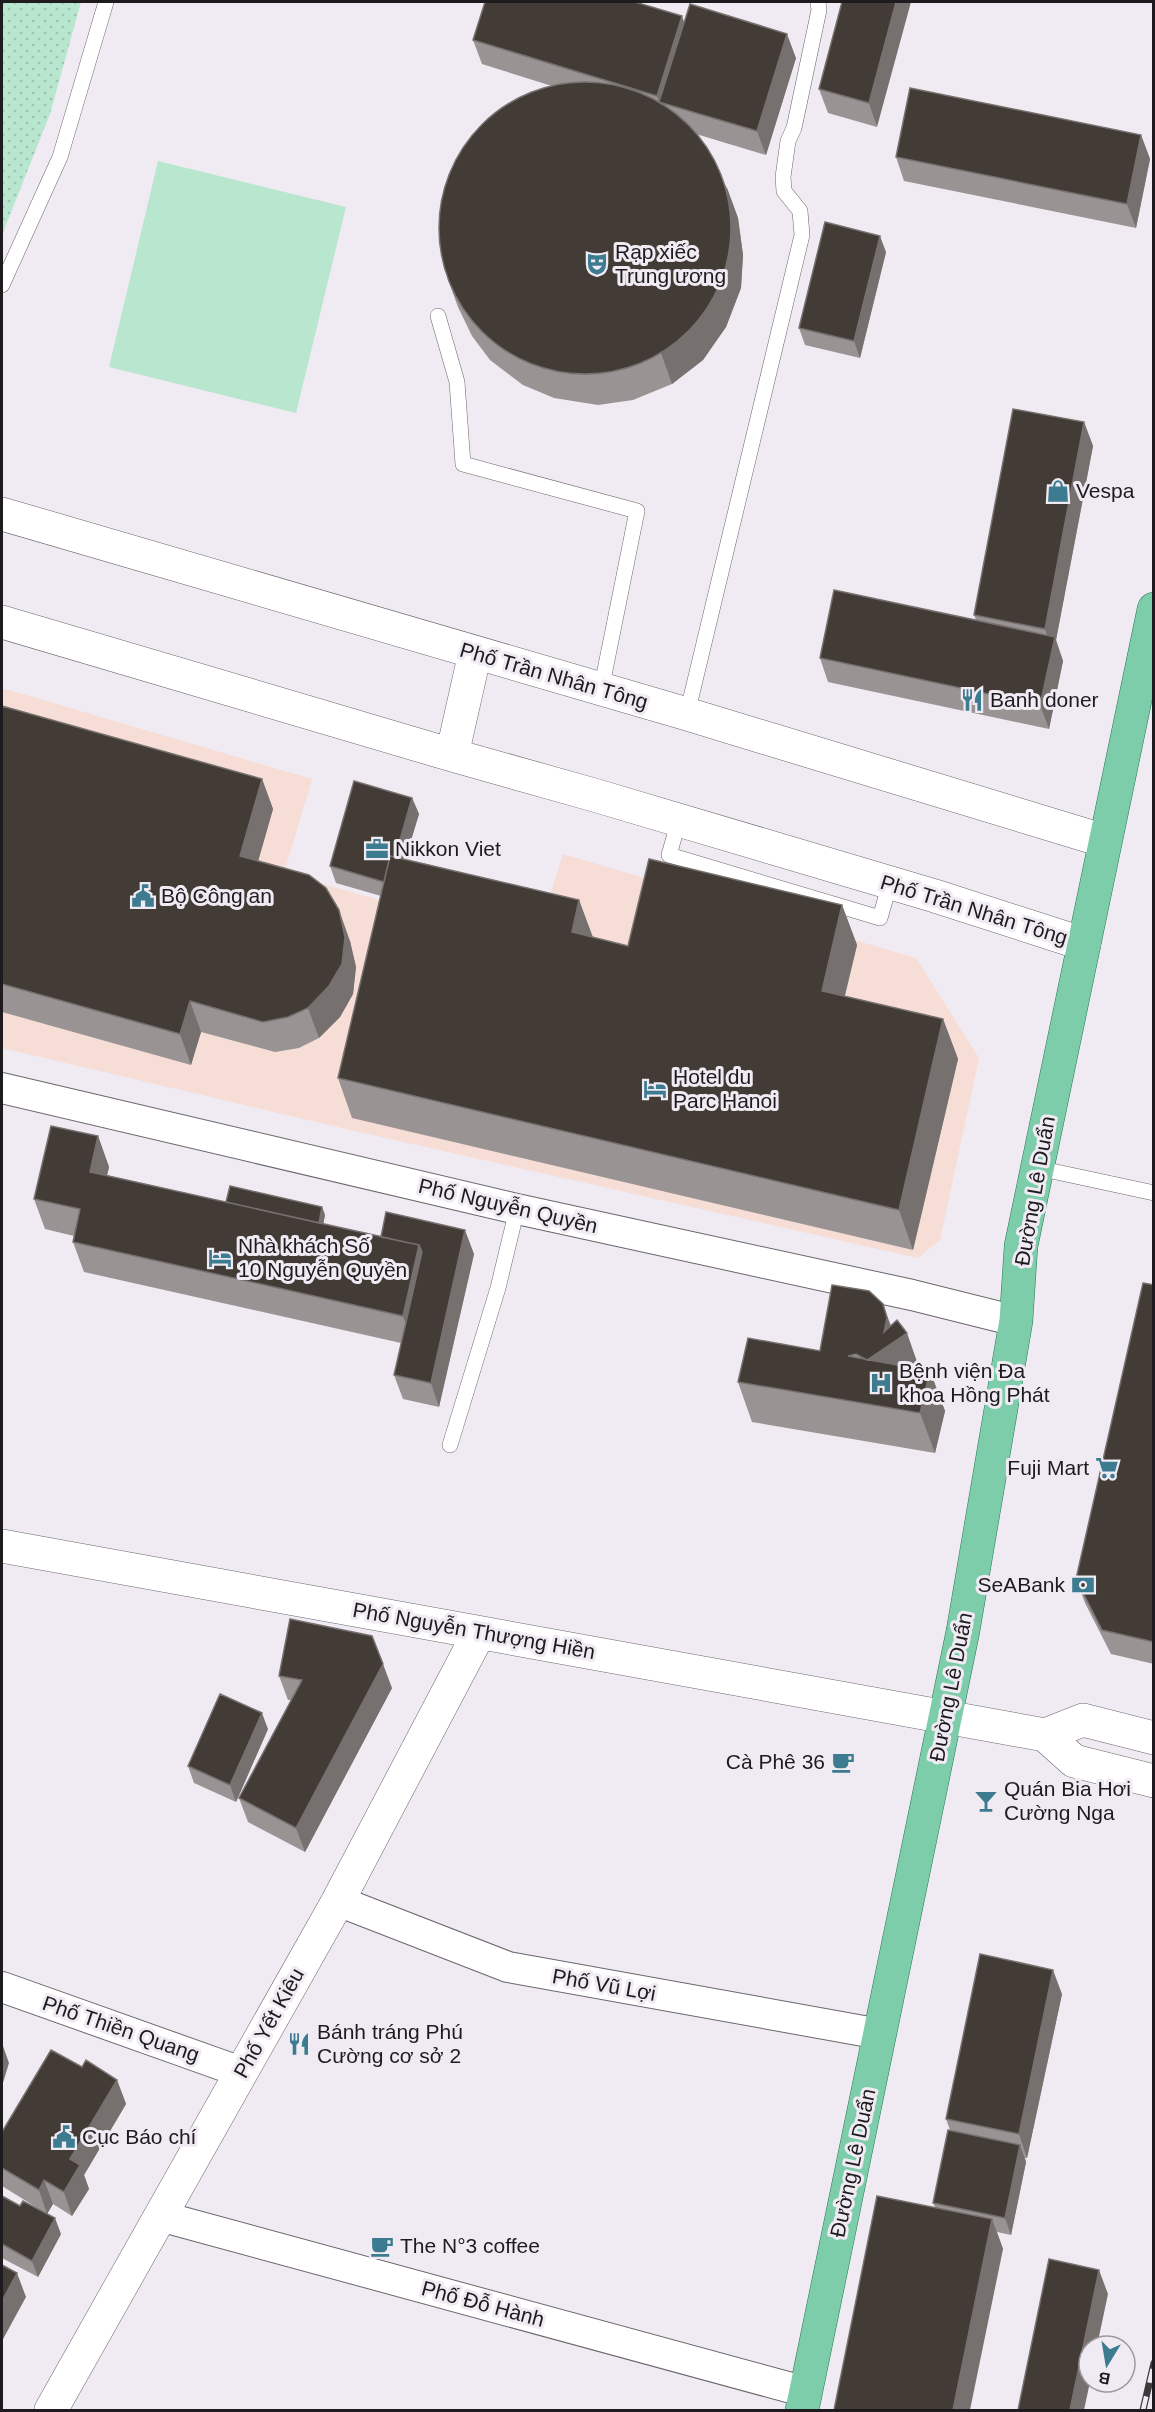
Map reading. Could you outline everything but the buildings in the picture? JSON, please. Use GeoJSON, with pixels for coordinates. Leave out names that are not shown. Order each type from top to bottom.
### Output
{"type":"FeatureCollection","features":[{"type":"Feature","properties":{"kind":"main road","name":"Đường Lê Duẩn"},"geometry":{"type":"LineString","coordinates":[[804,2401],[946,1716],[1016,1321],[1021,1246],[1154,609]]}},
{"type":"Feature","properties":{"kind":"street","name":"Phố Trần Nhân Tông"},"geometry":{"type":"LineString","coordinates":[[2,514],[687,714],[1105,841]]}},
{"type":"Feature","properties":{"kind":"street","name":"Phố Trần Nhân Tông"},"geometry":{"type":"LineString","coordinates":[[2,622],[679,820],[1084,944]]}},
{"type":"Feature","properties":{"kind":"street"},"geometry":{"type":"LineString","coordinates":[[452,755],[475,653]]}},
{"type":"Feature","properties":{"kind":"street","name":"Phố Nguyễn Quyền"},"geometry":{"type":"LineString","coordinates":[[2,1088],[517,1209],[912,1295],[1016,1321]]}},
{"type":"Feature","properties":{"kind":"street","name":"Phố Nguyễn Thượng Hiền"},"geometry":{"type":"LineString","coordinates":[[2,1546],[1046,1735]]}},
{"type":"Feature","properties":{"kind":"street","name":"Phố Yết Kiêu"},"geometry":{"type":"LineString","coordinates":[[51,2410],[338,1901],[479,1633]]}},
{"type":"Feature","properties":{"kind":"street"},"geometry":{"type":"LineString","coordinates":[[1154,1738],[1083,1720],[1046,1735],[1074,1761],[1154,1781]]}},
{"type":"Feature","properties":{"kind":"street","name":"Phố Vũ Lợi"},"geometry":{"type":"LineString","coordinates":[[338,1901],[508,1967],[880,2034]]}},
{"type":"Feature","properties":{"kind":"street","name":"Phố Thiền Quang"},"geometry":{"type":"LineString","coordinates":[[2,1987],[241,2072]]}},
{"type":"Feature","properties":{"kind":"street","name":"Phố Đỗ Hành"},"geometry":{"type":"LineString","coordinates":[[160,2216],[804,2401]]}},
{"type":"Feature","properties":{"kind":"lane"},"geometry":{"type":"LineString","coordinates":[[2,285],[60,157],[106,2]]}},
{"type":"Feature","properties":{"kind":"lane"},"geometry":{"type":"LineString","coordinates":[[687,714],[802,235],[800,211],[784,191],[783,177],[788,141],[794,128],[819,10],[818,2]]}},
{"type":"Feature","properties":{"kind":"lane"},"geometry":{"type":"LineString","coordinates":[[438,316],[457,382],[463,464],[637,511],[601,690]]}},
{"type":"Feature","properties":{"kind":"lane"},"geometry":{"type":"LineString","coordinates":[[1038,1167],[1154,1193]]}},
{"type":"Feature","properties":{"kind":"lane"},"geometry":{"type":"LineString","coordinates":[[450,1445],[498,1288],[517,1209]]}},
{"type":"Feature","properties":{"kind":"shaded area"},"geometry":{"type":"Polygon","coordinates":[[[2,688],[312,779],[284,873],[397,905],[545,911],[563,854],[916,958],[979,1058],[940,1240],[918,1258],[346,1129],[2,1048],[2,688]]]}},
{"type":"Feature","properties":{"kind":"green space"},"geometry":{"type":"Polygon","coordinates":[[[2,2],[81,2],[50,114],[2,235],[2,2]]]}},
{"type":"Feature","properties":{"kind":"green space"},"geometry":{"type":"Polygon","coordinates":[[[158,161],[346,207],[296,413],[109,367],[158,161]]]}},
{"type":"Feature","properties":{"kind":"railway"},"geometry":{"type":"LineString","coordinates":[[1143,2410],[1154,2363]]}},
{"type":"Feature","properties":{"kind":"place","name":"Rạp xiếc Trung ương"},"geometry":{"type":"Point","coordinates":[597,264]}},
{"type":"Feature","properties":{"kind":"place","name":"Vespa"},"geometry":{"type":"Point","coordinates":[1058,491]}},
{"type":"Feature","properties":{"kind":"place","name":"Banh doner"},"geometry":{"type":"Point","coordinates":[972,700]}},
{"type":"Feature","properties":{"kind":"place","name":"Nikkon Viet"},"geometry":{"type":"Point","coordinates":[377,849]}},
{"type":"Feature","properties":{"kind":"place","name":"Bộ Công an"},"geometry":{"type":"Point","coordinates":[143,896]}},
{"type":"Feature","properties":{"kind":"place","name":"Hotel du Parc Hanoi"},"geometry":{"type":"Point","coordinates":[655,1089]}},
{"type":"Feature","properties":{"kind":"place","name":"Nhà khách Số 10 Nguyễn Quyền"},"geometry":{"type":"Point","coordinates":[220,1258]}},
{"type":"Feature","properties":{"kind":"place","name":"Bệnh viện Đa khoa Hồng Phát"},"geometry":{"type":"Point","coordinates":[881,1383]}},
{"type":"Feature","properties":{"kind":"place","name":"Fuji Mart"},"geometry":{"type":"Point","coordinates":[1107,1468]}},
{"type":"Feature","properties":{"kind":"place","name":"SeABank"},"geometry":{"type":"Point","coordinates":[1083,1585]}},
{"type":"Feature","properties":{"kind":"place","name":"Cà Phê 36"},"geometry":{"type":"Point","coordinates":[843,1762]}},
{"type":"Feature","properties":{"kind":"place","name":"Quán Bia Hơi Cường Nga"},"geometry":{"type":"Point","coordinates":[986,1801]}},
{"type":"Feature","properties":{"kind":"place","name":"Bánh tráng Phú Cường cơ sở 2"},"geometry":{"type":"Point","coordinates":[299,2044]}},
{"type":"Feature","properties":{"kind":"place","name":"Cục Báo chí"},"geometry":{"type":"Point","coordinates":[64,2137]}},
{"type":"Feature","properties":{"kind":"place","name":"The N°3 coffee"},"geometry":{"type":"Point","coordinates":[382,2246]}}]}
